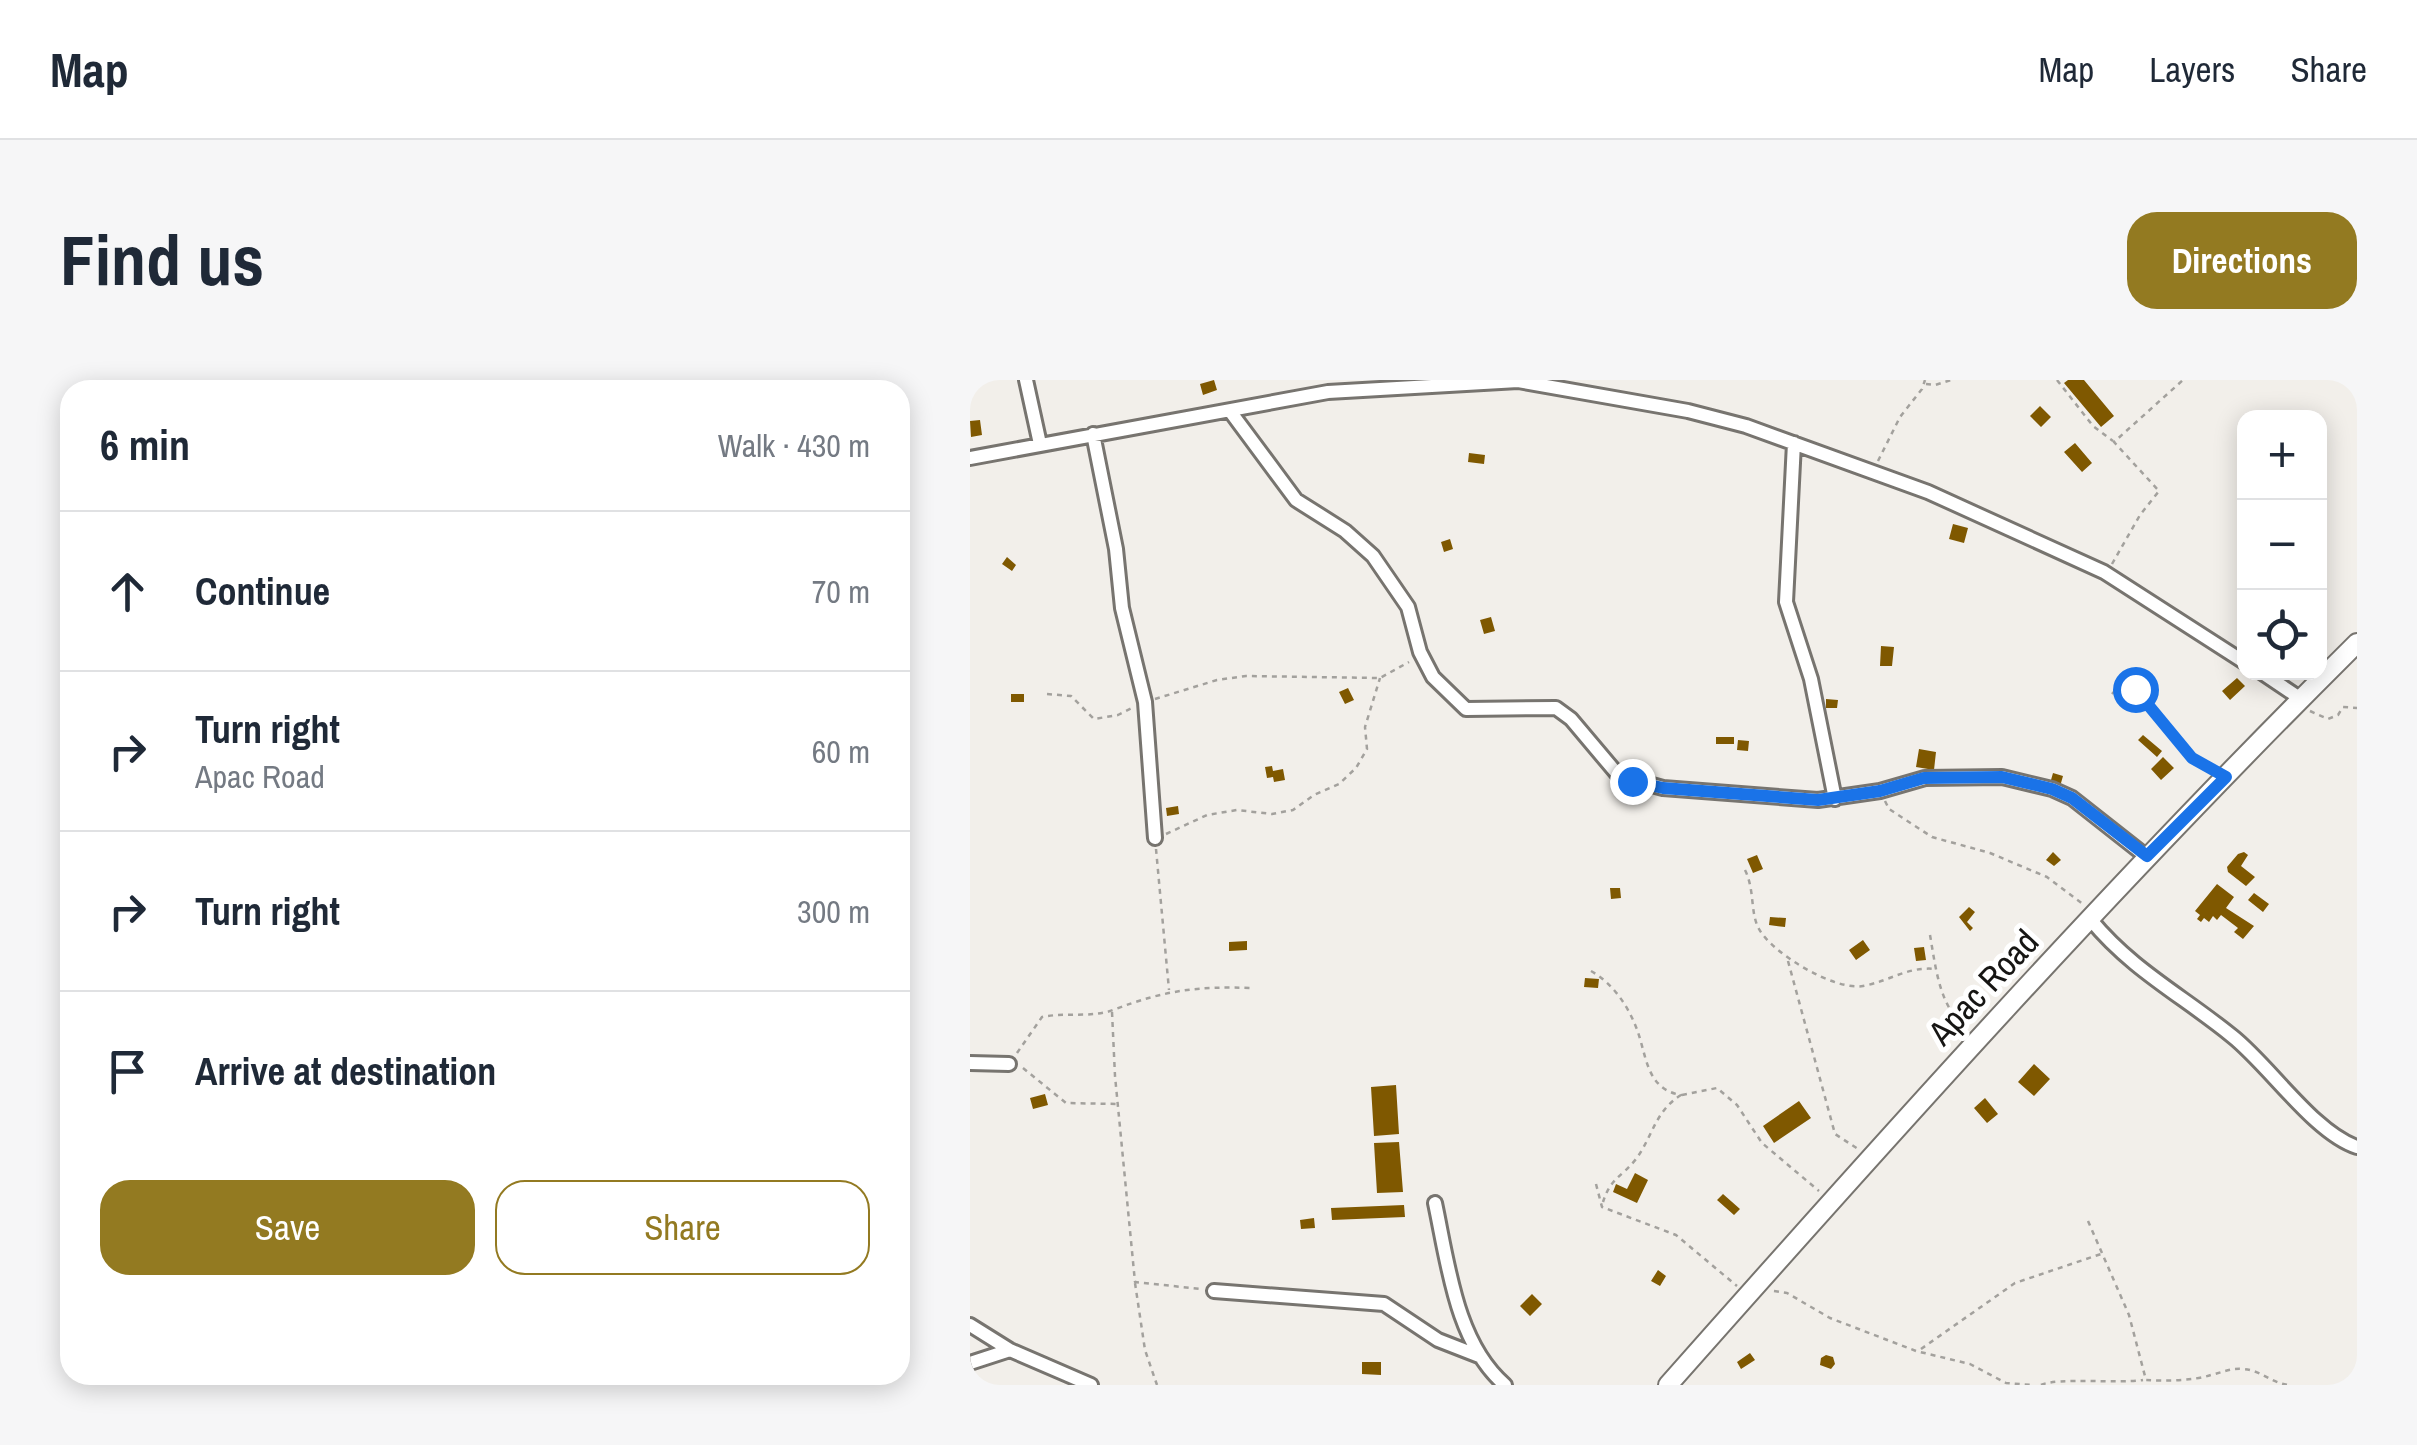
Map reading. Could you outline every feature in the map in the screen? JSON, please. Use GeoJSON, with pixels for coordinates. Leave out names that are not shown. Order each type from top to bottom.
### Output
{"type":"FeatureCollection","features":[{"type":"Feature","properties":{"kind":"main road","name":"Apac Road"},"geometry":{"type":"LineString","coordinates":[[1668,1385],[2147,856],[2357,643]]}},
{"type":"Feature","properties":{"kind":"street"},"geometry":{"type":"LineString","coordinates":[[1026,380],[1040,444]]}},
{"type":"Feature","properties":{"kind":"street"},"geometry":{"type":"LineString","coordinates":[[970,458],[1230,410],[1326,386],[1518,382],[1688,411],[1875,472],[2011,528],[2104,572],[2237,658]]}},
{"type":"Feature","properties":{"kind":"street"},"geometry":{"type":"LineString","coordinates":[[1230,410],[1296,500],[1345,530],[1373,556],[1408,607],[1420,652],[1433,677],[1461,706],[1472,710],[1556,708],[1572,719],[1618,776],[1663,788],[1835,799],[1924,778],[2002,777],[2072,798],[2147,856]]}},
{"type":"Feature","properties":{"kind":"street"},"geometry":{"type":"LineString","coordinates":[[1093,434],[1116,549],[1122,608],[1145,702],[1155,838]]}},
{"type":"Feature","properties":{"kind":"street"},"geometry":{"type":"LineString","coordinates":[[1794,443],[1786,602],[1811,679],[1835,799]]}},
{"type":"Feature","properties":{"kind":"street"},"geometry":{"type":"LineString","coordinates":[[2273,680],[2301,699]]}},
{"type":"Feature","properties":{"kind":"street"},"geometry":{"type":"LineString","coordinates":[[2094,916],[2115,949],[2234,1036],[2331,1134],[2357,1147]]}},
{"type":"Feature","properties":{"kind":"street"},"geometry":{"type":"LineString","coordinates":[[970,1063],[1009,1064]]}},
{"type":"Feature","properties":{"kind":"street"},"geometry":{"type":"LineString","coordinates":[[1435,1204],[1464,1322],[1485,1368],[1505,1385]]}},
{"type":"Feature","properties":{"kind":"street"},"geometry":{"type":"LineString","coordinates":[[1214,1291],[1384,1304],[1438,1340],[1478,1356]]}},
{"type":"Feature","properties":{"kind":"street"},"geometry":{"type":"LineString","coordinates":[[970,1326],[1010,1350],[1091,1385]]}},
{"type":"Feature","properties":{"kind":"street"},"geometry":{"type":"LineString","coordinates":[[970,1363],[1010,1350]]}},
{"type":"Feature","properties":{"kind":"path"},"geometry":{"type":"LineString","coordinates":[[1875,472],[1900,416],[1924,382],[1935,385],[1951,380]]}},
{"type":"Feature","properties":{"kind":"path"},"geometry":{"type":"LineString","coordinates":[[2057,380],[2093,426],[2114,442],[2159,491],[2140,516],[2118,558],[2104,572]]}},
{"type":"Feature","properties":{"kind":"path"},"geometry":{"type":"LineString","coordinates":[[2114,442],[2182,380]]}},
{"type":"Feature","properties":{"kind":"path"},"geometry":{"type":"LineString","coordinates":[[1047,694],[1070,696],[1094,719],[1217,680],[1246,676],[1380,678],[1404,667],[1420,652]]}},
{"type":"Feature","properties":{"kind":"path"},"geometry":{"type":"LineString","coordinates":[[1169,990],[1155,838],[1208,815],[1237,810],[1272,814],[1293,810],[1339,784],[1356,768],[1367,749],[1365,727],[1380,678]]}},
{"type":"Feature","properties":{"kind":"path"},"geometry":{"type":"LineString","coordinates":[[2112,694],[2119,686],[2135,689],[2192,758],[2226,777]]}},
{"type":"Feature","properties":{"kind":"path"},"geometry":{"type":"LineString","coordinates":[[2301,699],[2308,710],[2328,719],[2338,716],[2343,707],[2357,708]]}},
{"type":"Feature","properties":{"kind":"path"},"geometry":{"type":"LineString","coordinates":[[1880,791],[1889,809],[1932,836],[1990,853],[2047,877],[2094,916]]}},
{"type":"Feature","properties":{"kind":"path"},"geometry":{"type":"LineString","coordinates":[[1745,870],[1753,886],[1757,926],[1788,960],[1841,984],[1858,987],[1918,967],[1936,968]]}},
{"type":"Feature","properties":{"kind":"path"},"geometry":{"type":"LineString","coordinates":[[1930,935],[1936,968],[1953,1017],[1978,1040]]}},
{"type":"Feature","properties":{"kind":"path"},"geometry":{"type":"LineString","coordinates":[[1788,960],[1836,1134],[1872,1158]]}},
{"type":"Feature","properties":{"kind":"path"},"geometry":{"type":"LineString","coordinates":[[1591,970],[1604,978],[1624,1004],[1658,1086],[1681,1095]]}},
{"type":"Feature","properties":{"kind":"path"},"geometry":{"type":"LineString","coordinates":[[1118,1104],[1066,1103],[1034,1074],[1009,1064],[1042,1017],[1063,1012],[1112,1011],[1169,990],[1253,988]]}},
{"type":"Feature","properties":{"kind":"path"},"geometry":{"type":"LineString","coordinates":[[1112,1011],[1135,1282],[1145,1350],[1157,1385]]}},
{"type":"Feature","properties":{"kind":"path"},"geometry":{"type":"LineString","coordinates":[[1602,1207],[1608,1185],[1635,1160],[1667,1103],[1681,1095],[1717,1088],[1736,1105],[1762,1143],[1832,1202]]}},
{"type":"Feature","properties":{"kind":"path"},"geometry":{"type":"LineString","coordinates":[[1596,1184],[1602,1207]]}},
{"type":"Feature","properties":{"kind":"path"},"geometry":{"type":"LineString","coordinates":[[1602,1207],[1676,1235],[1748,1296],[1762,1289],[1787,1293],[1830,1318],[1918,1352],[1970,1364],[2006,1383],[2032,1385]]}},
{"type":"Feature","properties":{"kind":"path"},"geometry":{"type":"LineString","coordinates":[[2088,1221],[2129,1314],[2146,1380]]}},
{"type":"Feature","properties":{"kind":"path"},"geometry":{"type":"LineString","coordinates":[[1918,1352],[1937,1334],[1965,1320],[1982,1303],[2015,1282],[2102,1253]]}},
{"type":"Feature","properties":{"kind":"path"},"geometry":{"type":"LineString","coordinates":[[1135,1282],[1214,1291]]}},
{"type":"Feature","properties":{"kind":"path"},"geometry":{"type":"LineString","coordinates":[[2041,1385],[2056,1381],[2120,1383],[2210,1376],[2241,1368],[2289,1385]]}},
{"type":"Feature","properties":{"kind":"building"},"geometry":{"type":"Polygon","coordinates":[[[1214,380],[1217,390],[1203,395],[1200,384],[1214,380]]]}},
{"type":"Feature","properties":{"kind":"building"},"geometry":{"type":"Polygon","coordinates":[[[2084,380],[2114,416],[2101,427],[2064,383],[2084,380]]]}},
{"type":"Feature","properties":{"kind":"building"},"geometry":{"type":"Polygon","coordinates":[[[2040,406],[2051,417],[2041,427],[2030,416],[2040,406]]]}},
{"type":"Feature","properties":{"kind":"building"},"geometry":{"type":"Polygon","coordinates":[[[980,420],[982,435],[971,437],[970,421],[980,420]]]}},
{"type":"Feature","properties":{"kind":"building"},"geometry":{"type":"Polygon","coordinates":[[[2075,443],[2092,463],[2082,472],[2064,452],[2075,443]]]}},
{"type":"Feature","properties":{"kind":"building"},"geometry":{"type":"Polygon","coordinates":[[[1469,453],[1485,455],[1484,464],[1468,462],[1469,453]]]}},
{"type":"Feature","properties":{"kind":"building"},"geometry":{"type":"Polygon","coordinates":[[[1953,524],[1968,528],[1964,543],[1949,539],[1953,524]]]}},
{"type":"Feature","properties":{"kind":"building"},"geometry":{"type":"Polygon","coordinates":[[[1450,539],[1453,549],[1444,552],[1441,542],[1450,539]]]}},
{"type":"Feature","properties":{"kind":"building"},"geometry":{"type":"Polygon","coordinates":[[[1007,557],[1016,565],[1012,571],[1002,564],[1007,557]]]}},
{"type":"Feature","properties":{"kind":"building"},"geometry":{"type":"Polygon","coordinates":[[[1491,617],[1495,631],[1484,634],[1480,620],[1491,617]]]}},
{"type":"Feature","properties":{"kind":"building"},"geometry":{"type":"Polygon","coordinates":[[[1881,646],[1894,647],[1892,666],[1880,666],[1881,646]]]}},
{"type":"Feature","properties":{"kind":"building"},"geometry":{"type":"Polygon","coordinates":[[[2237,678],[2245,686],[2230,700],[2222,691],[2237,678]]]}},
{"type":"Feature","properties":{"kind":"building"},"geometry":{"type":"Polygon","coordinates":[[[1348,688],[1354,700],[1345,704],[1339,692],[1348,688]]]}},
{"type":"Feature","properties":{"kind":"building"},"geometry":{"type":"Polygon","coordinates":[[[1011,694],[1024,694],[1024,702],[1011,702],[1011,694]]]}},
{"type":"Feature","properties":{"kind":"building"},"geometry":{"type":"Polygon","coordinates":[[[1826,699],[1838,700],[1837,708],[1826,708],[1826,699]]]}},
{"type":"Feature","properties":{"kind":"building"},"geometry":{"type":"Polygon","coordinates":[[[2143,735],[2162,751],[2157,757],[2138,740],[2143,735]]]}},
{"type":"Feature","properties":{"kind":"building"},"geometry":{"type":"Polygon","coordinates":[[[1716,737],[1734,737],[1734,744],[1716,744],[1716,737]]]}},
{"type":"Feature","properties":{"kind":"building"},"geometry":{"type":"Polygon","coordinates":[[[1738,740],[1749,741],[1748,751],[1737,750],[1738,740]]]}},
{"type":"Feature","properties":{"kind":"building"},"geometry":{"type":"Polygon","coordinates":[[[1919,749],[1936,752],[1934,770],[1916,767],[1919,749]]]}},
{"type":"Feature","properties":{"kind":"building"},"geometry":{"type":"Polygon","coordinates":[[[2163,757],[2174,768],[2161,780],[2151,769],[2163,757]]]}},
{"type":"Feature","properties":{"kind":"building"},"geometry":{"type":"Polygon","coordinates":[[[1272,766],[1273,771],[1283,769],[1285,780],[1274,782],[1273,777],[1267,778],[1265,767],[1272,766]]]}},
{"type":"Feature","properties":{"kind":"building"},"geometry":{"type":"Polygon","coordinates":[[[2053,773],[2063,776],[2059,790],[2049,787],[2053,773]]]}},
{"type":"Feature","properties":{"kind":"building"},"geometry":{"type":"Polygon","coordinates":[[[1178,806],[1179,814],[1167,816],[1166,808],[1178,806]]]}},
{"type":"Feature","properties":{"kind":"building"},"geometry":{"type":"Polygon","coordinates":[[[2053,852],[2061,860],[2054,866],[2046,860],[2053,852]]]}},
{"type":"Feature","properties":{"kind":"building"},"geometry":{"type":"Polygon","coordinates":[[[2244,852],[2248,855],[2241,866],[2255,877],[2246,886],[2227,867],[2244,852]]]}},
{"type":"Feature","properties":{"kind":"building"},"geometry":{"type":"Polygon","coordinates":[[[1757,855],[1763,869],[1753,873],[1747,859],[1757,855]]]}},
{"type":"Feature","properties":{"kind":"building"},"geometry":{"type":"Polygon","coordinates":[[[2217,884],[2234,897],[2226,908],[2254,926],[2243,939],[2234,932],[2238,928],[2221,915],[2217,920],[2213,916],[2209,922],[2197,919],[2200,915],[2195,911],[2217,884]]]}},
{"type":"Feature","properties":{"kind":"building"},"geometry":{"type":"Polygon","coordinates":[[[1610,888],[1620,888],[1621,898],[1611,899],[1610,888]]]}},
{"type":"Feature","properties":{"kind":"building"},"geometry":{"type":"Polygon","coordinates":[[[2254,893],[2269,904],[2263,912],[2248,900],[2254,893]]]}},
{"type":"Feature","properties":{"kind":"building"},"geometry":{"type":"Polygon","coordinates":[[[1969,907],[1975,912],[1967,922],[1973,928],[1970,931],[1959,917],[1969,907]]]}},
{"type":"Feature","properties":{"kind":"building"},"geometry":{"type":"Polygon","coordinates":[[[1770,917],[1786,918],[1785,927],[1769,925],[1770,917]]]}},
{"type":"Feature","properties":{"kind":"building"},"geometry":{"type":"Polygon","coordinates":[[[1863,940],[1870,950],[1856,960],[1849,950],[1863,940]]]}},
{"type":"Feature","properties":{"kind":"building"},"geometry":{"type":"Polygon","coordinates":[[[1247,941],[1247,950],[1229,951],[1229,942],[1247,941]]]}},
{"type":"Feature","properties":{"kind":"building"},"geometry":{"type":"Polygon","coordinates":[[[1924,947],[1926,960],[1916,961],[1914,948],[1924,947]]]}},
{"type":"Feature","properties":{"kind":"building"},"geometry":{"type":"Polygon","coordinates":[[[1585,978],[1599,979],[1598,988],[1584,987],[1585,978]]]}},
{"type":"Feature","properties":{"kind":"building"},"geometry":{"type":"Polygon","coordinates":[[[2034,1064],[2050,1079],[2034,1096],[2018,1082],[2034,1064]]]}},
{"type":"Feature","properties":{"kind":"building"},"geometry":{"type":"Polygon","coordinates":[[[1396,1085],[1399,1134],[1374,1136],[1371,1087],[1396,1085]]]}},
{"type":"Feature","properties":{"kind":"building"},"geometry":{"type":"Polygon","coordinates":[[[1045,1094],[1048,1105],[1033,1109],[1030,1098],[1045,1094]]]}},
{"type":"Feature","properties":{"kind":"building"},"geometry":{"type":"Polygon","coordinates":[[[1985,1098],[1998,1114],[1987,1123],[1974,1108],[1985,1098]]]}},
{"type":"Feature","properties":{"kind":"building"},"geometry":{"type":"Polygon","coordinates":[[[1799,1101],[1811,1118],[1774,1143],[1763,1126],[1799,1101]]]}},
{"type":"Feature","properties":{"kind":"building"},"geometry":{"type":"Polygon","coordinates":[[[1399,1142],[1403,1192],[1377,1193],[1374,1143],[1399,1142]]]}},
{"type":"Feature","properties":{"kind":"building"},"geometry":{"type":"Polygon","coordinates":[[[1635,1173],[1648,1180],[1637,1203],[1613,1192],[1616,1184],[1627,1189],[1635,1173]]]}},
{"type":"Feature","properties":{"kind":"building"},"geometry":{"type":"Polygon","coordinates":[[[1723,1194],[1740,1209],[1734,1215],[1717,1200],[1723,1194]]]}},
{"type":"Feature","properties":{"kind":"building"},"geometry":{"type":"Polygon","coordinates":[[[1404,1205],[1405,1217],[1332,1220],[1331,1208],[1404,1205]]]}},
{"type":"Feature","properties":{"kind":"building"},"geometry":{"type":"Polygon","coordinates":[[[1314,1218],[1315,1228],[1301,1229],[1300,1220],[1314,1218]]]}},
{"type":"Feature","properties":{"kind":"building"},"geometry":{"type":"Polygon","coordinates":[[[1658,1270],[1666,1276],[1660,1286],[1651,1281],[1658,1270]]]}},
{"type":"Feature","properties":{"kind":"building"},"geometry":{"type":"Polygon","coordinates":[[[1532,1294],[1542,1304],[1530,1316],[1520,1306],[1532,1294]]]}},
{"type":"Feature","properties":{"kind":"building"},"geometry":{"type":"Polygon","coordinates":[[[1750,1353],[1755,1360],[1741,1369],[1737,1362],[1750,1353]]]}},
{"type":"Feature","properties":{"kind":"building"},"geometry":{"type":"Polygon","coordinates":[[[1826,1355],[1833,1357],[1835,1364],[1831,1369],[1820,1365],[1826,1355]]]}},
{"type":"Feature","properties":{"kind":"building"},"geometry":{"type":"Polygon","coordinates":[[[1362,1362],[1381,1362],[1381,1375],[1362,1374],[1362,1362]]]}},
{"type":"Feature","properties":{"kind":"route"},"geometry":{"type":"LineString","coordinates":[[1632,781],[1663,788],[1818,800],[1948,775],[2002,777],[2072,798],[2147,856],[2226,777],[2192,758],[2135,689]]}}]}
